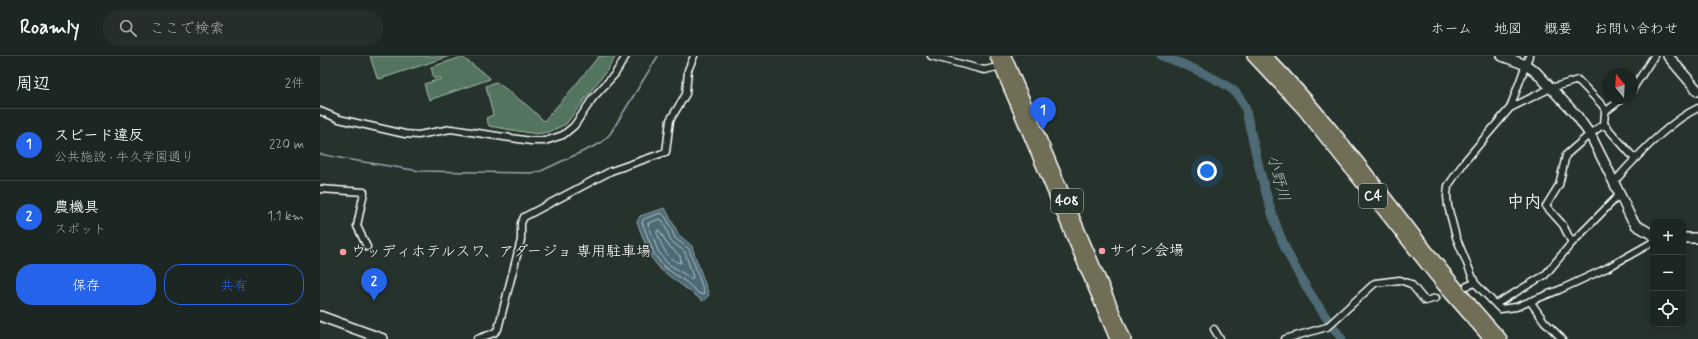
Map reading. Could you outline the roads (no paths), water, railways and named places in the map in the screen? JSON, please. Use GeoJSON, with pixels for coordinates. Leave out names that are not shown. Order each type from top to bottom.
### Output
{"type":"FeatureCollection","features":[{"type":"Feature","properties":{"kind":"highway","name":"C4"},"geometry":{"type":"LineString","coordinates":[[1252,56],[1303,109],[1443,285],[1490,339]]}},
{"type":"Feature","properties":{"kind":"highway","name":"C4"},"geometry":{"type":"LineString","coordinates":[[1266,56],[1316,109],[1450,281],[1501,339]]}},
{"type":"Feature","properties":{"kind":"highway","name":"408"},"geometry":{"type":"LineString","coordinates":[[1002,60],[1116,339]]}},
{"type":"Feature","properties":{"kind":"highway","name":"408"},"geometry":{"type":"LineString","coordinates":[[1002,60],[1125,339]]}},
{"type":"Feature","properties":{"kind":"street"},"geometry":{"type":"LineString","coordinates":[[320,110],[339,119],[405,134],[418,135],[451,129],[531,141],[545,140],[563,135],[574,126],[593,98],[615,74],[626,56]]}},
{"type":"Feature","properties":{"kind":"street"},"geometry":{"type":"LineString","coordinates":[[477,339],[494,333],[498,329],[521,240],[521,223],[524,218],[611,170],[666,152],[670,120],[686,94],[688,70],[694,56]]}},
{"type":"Feature","properties":{"kind":"street"},"geometry":{"type":"LineString","coordinates":[[931,56],[985,70],[1002,60]]}},
{"type":"Feature","properties":{"kind":"street"},"geometry":{"type":"LineString","coordinates":[[1502,56],[1526,65],[1536,72],[1577,116],[1590,134],[1630,216],[1636,225],[1650,233]]}},
{"type":"Feature","properties":{"kind":"street"},"geometry":{"type":"LineString","coordinates":[[1529,56],[1510,108],[1465,161],[1448,186],[1448,206],[1456,236],[1475,283],[1500,309],[1516,307],[1559,290],[1606,268],[1650,244]]}},
{"type":"Feature","properties":{"kind":"street"},"geometry":{"type":"LineString","coordinates":[[1638,81],[1654,56]]}},
{"type":"Feature","properties":{"kind":"street"},"geometry":{"type":"LineString","coordinates":[[1668,56],[1698,91]]}},
{"type":"Feature","properties":{"kind":"street"},"geometry":{"type":"LineString","coordinates":[[1510,108],[1551,88],[1578,80],[1606,111]]}},
{"type":"Feature","properties":{"kind":"street"},"geometry":{"type":"LineString","coordinates":[[1615,104],[1605,112],[1604,124],[1635,159]]}},
{"type":"Feature","properties":{"kind":"street"},"geometry":{"type":"LineString","coordinates":[[1614,182],[1635,159],[1686,113],[1698,108]]}},
{"type":"Feature","properties":{"kind":"street"},"geometry":{"type":"LineString","coordinates":[[1572,243],[1563,225],[1546,206],[1559,185],[1566,155],[1604,124]]}},
{"type":"Feature","properties":{"kind":"street"},"geometry":{"type":"LineString","coordinates":[[320,189],[364,192],[357,226],[367,247]]}},
{"type":"Feature","properties":{"kind":"street"},"geometry":{"type":"LineString","coordinates":[[1496,304],[1545,276],[1572,243],[1620,194]]}},
{"type":"Feature","properties":{"kind":"street"},"geometry":{"type":"LineString","coordinates":[[1686,238],[1698,238]]}},
{"type":"Feature","properties":{"kind":"street"},"geometry":{"type":"LineString","coordinates":[[1285,339],[1327,327],[1375,283],[1400,280],[1411,284],[1425,301],[1436,298]]}},
{"type":"Feature","properties":{"kind":"street"},"geometry":{"type":"LineString","coordinates":[[1467,286],[1475,283]]}},
{"type":"Feature","properties":{"kind":"street"},"geometry":{"type":"LineString","coordinates":[[1530,301],[1544,321],[1562,339]]}},
{"type":"Feature","properties":{"kind":"street"},"geometry":{"type":"LineString","coordinates":[[320,316],[383,339]]}},
{"type":"Feature","properties":{"kind":"street"},"geometry":{"type":"LineString","coordinates":[[1214,329],[1220,339]]}},
{"type":"Feature","properties":{"kind":"water"},"geometry":{"type":"Polygon","coordinates":[[[665,208],[679,235],[692,246],[709,295],[703,301],[661,270],[650,256],[637,222],[640,216],[665,208]]]}},
{"type":"Feature","properties":{"kind":"waterway"},"geometry":{"type":"LineString","coordinates":[[320,154],[420,171],[531,173],[541,171],[601,143],[610,134],[658,56]]}},
{"type":"Feature","properties":{"kind":"waterway","name":"小野川"},"geometry":{"type":"LineString","coordinates":[[1161,56],[1210,76],[1234,91],[1240,99],[1245,107],[1271,211],[1284,245],[1310,294],[1342,339]]}},
{"type":"Feature","properties":{"kind":"tunnel"},"geometry":{"type":"LineString","coordinates":[[1436,298],[1467,286]]}},
{"type":"Feature","properties":{"kind":"place","name":"スピード違反"},"geometry":{"type":"Point","coordinates":[1043,130]}},
{"type":"Feature","properties":{"kind":"place","name":"サイン会場"},"geometry":{"type":"Point","coordinates":[1102,251]}},
{"type":"Feature","properties":{"kind":"place","name":"ウッディホテルスワ、アダージョ 専用駐車場"},"geometry":{"type":"Point","coordinates":[343,252]}},
{"type":"Feature","properties":{"kind":"place","name":"農機具"},"geometry":{"type":"Point","coordinates":[374,301]}},
{"type":"Feature","properties":{"kind":"district","name":"中内"},"geometry":{"type":"Point","coordinates":[1524,202]}}]}
